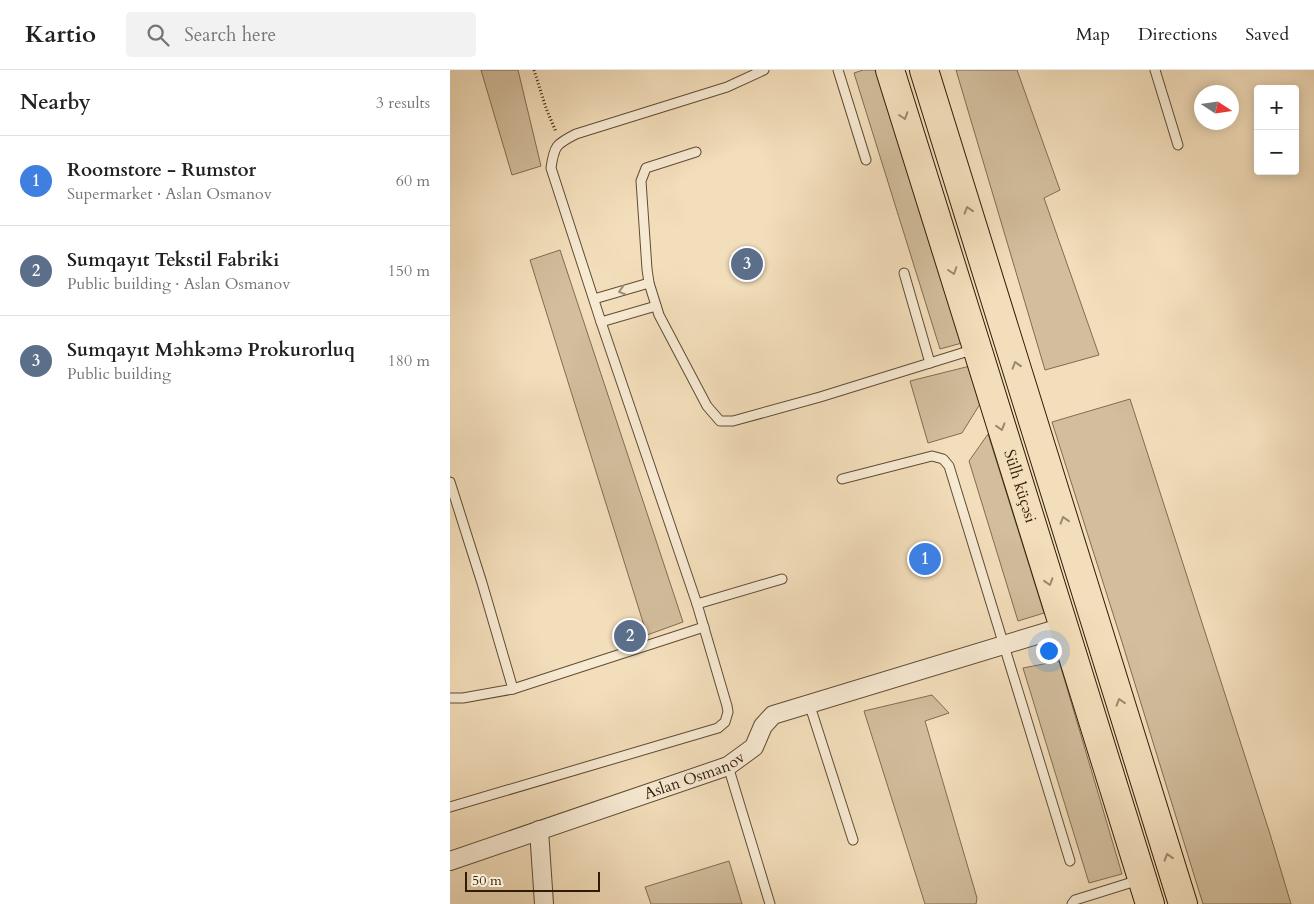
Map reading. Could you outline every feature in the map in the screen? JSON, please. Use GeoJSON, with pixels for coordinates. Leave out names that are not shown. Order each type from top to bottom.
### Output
{"type":"FeatureCollection","features":[{"type":"Feature","properties":{"kind":"highway","name":"Sülh küçəsi"},"geometry":{"type":"LineString","coordinates":[[890,70],[1146,892]]}},
{"type":"Feature","properties":{"kind":"highway","name":"Sülh küçəsi"},"geometry":{"type":"LineString","coordinates":[[924,70],[1183,904]]}},
{"type":"Feature","properties":{"kind":"street","name":"Aslan Osmanov"},"geometry":{"type":"LineString","coordinates":[[450,861],[728,766],[754,747],[763,726],[773,715],[1063,627]]}},
{"type":"Feature","properties":{"kind":"street"},"geometry":{"type":"LineString","coordinates":[[539,830],[544,904]]}},
{"type":"Feature","properties":{"kind":"lane"},"geometry":{"type":"LineString","coordinates":[[450,808],[718,728],[725,722],[728,712],[727,706],[697,604],[551,168],[553,153],[560,142],[576,134],[727,87],[764,70]]}},
{"type":"Feature","properties":{"kind":"lane"},"geometry":{"type":"LineString","coordinates":[[838,70],[866,160]]}},
{"type":"Feature","properties":{"kind":"lane"},"geometry":{"type":"LineString","coordinates":[[1155,70],[1178,145]]}},
{"type":"Feature","properties":{"kind":"lane"},"geometry":{"type":"LineString","coordinates":[[696,152],[646,168],[641,181],[649,283],[656,306],[707,406],[720,420],[733,421],[820,397],[977,348]]}},
{"type":"Feature","properties":{"kind":"lane"},"geometry":{"type":"LineString","coordinates":[[904,273],[930,363]]}},
{"type":"Feature","properties":{"kind":"lane"},"geometry":{"type":"LineString","coordinates":[[594,300],[649,283]]}},
{"type":"Feature","properties":{"kind":"lane"},"geometry":{"type":"LineString","coordinates":[[601,322],[656,306]]}},
{"type":"Feature","properties":{"kind":"lane"},"geometry":{"type":"LineString","coordinates":[[842,479],[932,456],[942,459],[949,466],[1070,861]]}},
{"type":"Feature","properties":{"kind":"lane"},"geometry":{"type":"LineString","coordinates":[[450,482],[513,689]]}},
{"type":"Feature","properties":{"kind":"lane"},"geometry":{"type":"LineString","coordinates":[[697,604],[782,579]]}},
{"type":"Feature","properties":{"kind":"lane"},"geometry":{"type":"LineString","coordinates":[[450,698],[463,698],[513,689],[704,627]]}},
{"type":"Feature","properties":{"kind":"lane"},"geometry":{"type":"LineString","coordinates":[[809,703],[853,840]]}},
{"type":"Feature","properties":{"kind":"lane"},"geometry":{"type":"LineString","coordinates":[[728,766],[770,904]]}},
{"type":"Feature","properties":{"kind":"lane"},"geometry":{"type":"LineString","coordinates":[[1072,904],[1075,900],[1146,892]]}},
{"type":"Feature","properties":{"kind":"path"},"geometry":{"type":"LineString","coordinates":[[534,70],[546,108],[560,142]]}},
{"type":"Feature","properties":{"kind":"shaded area"},"geometry":{"type":"Polygon","coordinates":[[[481,70],[518,70],[541,166],[512,175],[481,70]]]}},
{"type":"Feature","properties":{"kind":"shaded area"},"geometry":{"type":"Polygon","coordinates":[[[863,70],[878,70],[962,343],[940,349],[854,73],[863,70]]]}},
{"type":"Feature","properties":{"kind":"shaded area"},"geometry":{"type":"Polygon","coordinates":[[[956,70],[1017,70],[1060,190],[1044,198],[1099,355],[1045,370],[956,70]]]}},
{"type":"Feature","properties":{"kind":"shaded area"},"geometry":{"type":"Polygon","coordinates":[[[560,250],[683,622],[647,635],[530,260],[560,250]]]}},
{"type":"Feature","properties":{"kind":"shaded area"},"geometry":{"type":"Polygon","coordinates":[[[970,366],[980,404],[962,433],[928,443],[910,381],[970,366]]]}},
{"type":"Feature","properties":{"kind":"shaded area"},"geometry":{"type":"Polygon","coordinates":[[[1130,399],[1291,904],[1203,904],[1052,422],[1130,399]]]}},
{"type":"Feature","properties":{"kind":"shaded area"},"geometry":{"type":"Polygon","coordinates":[[[988,434],[1044,613],[1018,621],[969,461],[988,434]]]}},
{"type":"Feature","properties":{"kind":"shaded area"},"geometry":{"type":"Polygon","coordinates":[[[1059,661],[1122,874],[1089,883],[1023,668],[1059,661]]]}},
{"type":"Feature","properties":{"kind":"shaded area"},"geometry":{"type":"Polygon","coordinates":[[[932,695],[949,713],[925,721],[977,898],[976,904],[925,904],[864,711],[932,695]]]}},
{"type":"Feature","properties":{"kind":"shaded area"},"geometry":{"type":"Polygon","coordinates":[[[729,861],[742,904],[651,904],[645,887],[729,861]]]}},
{"type":"Feature","properties":{"kind":"place","name":"Sumqayıt Məhkəmə Prokurorluq"},"geometry":{"type":"Point","coordinates":[747,264]}},
{"type":"Feature","properties":{"kind":"place","name":"Roomstore - Rumstor"},"geometry":{"type":"Point","coordinates":[925,559]}},
{"type":"Feature","properties":{"kind":"place","name":"Sumqayıt Tekstil Fabriki"},"geometry":{"type":"Point","coordinates":[630,636]}}]}
